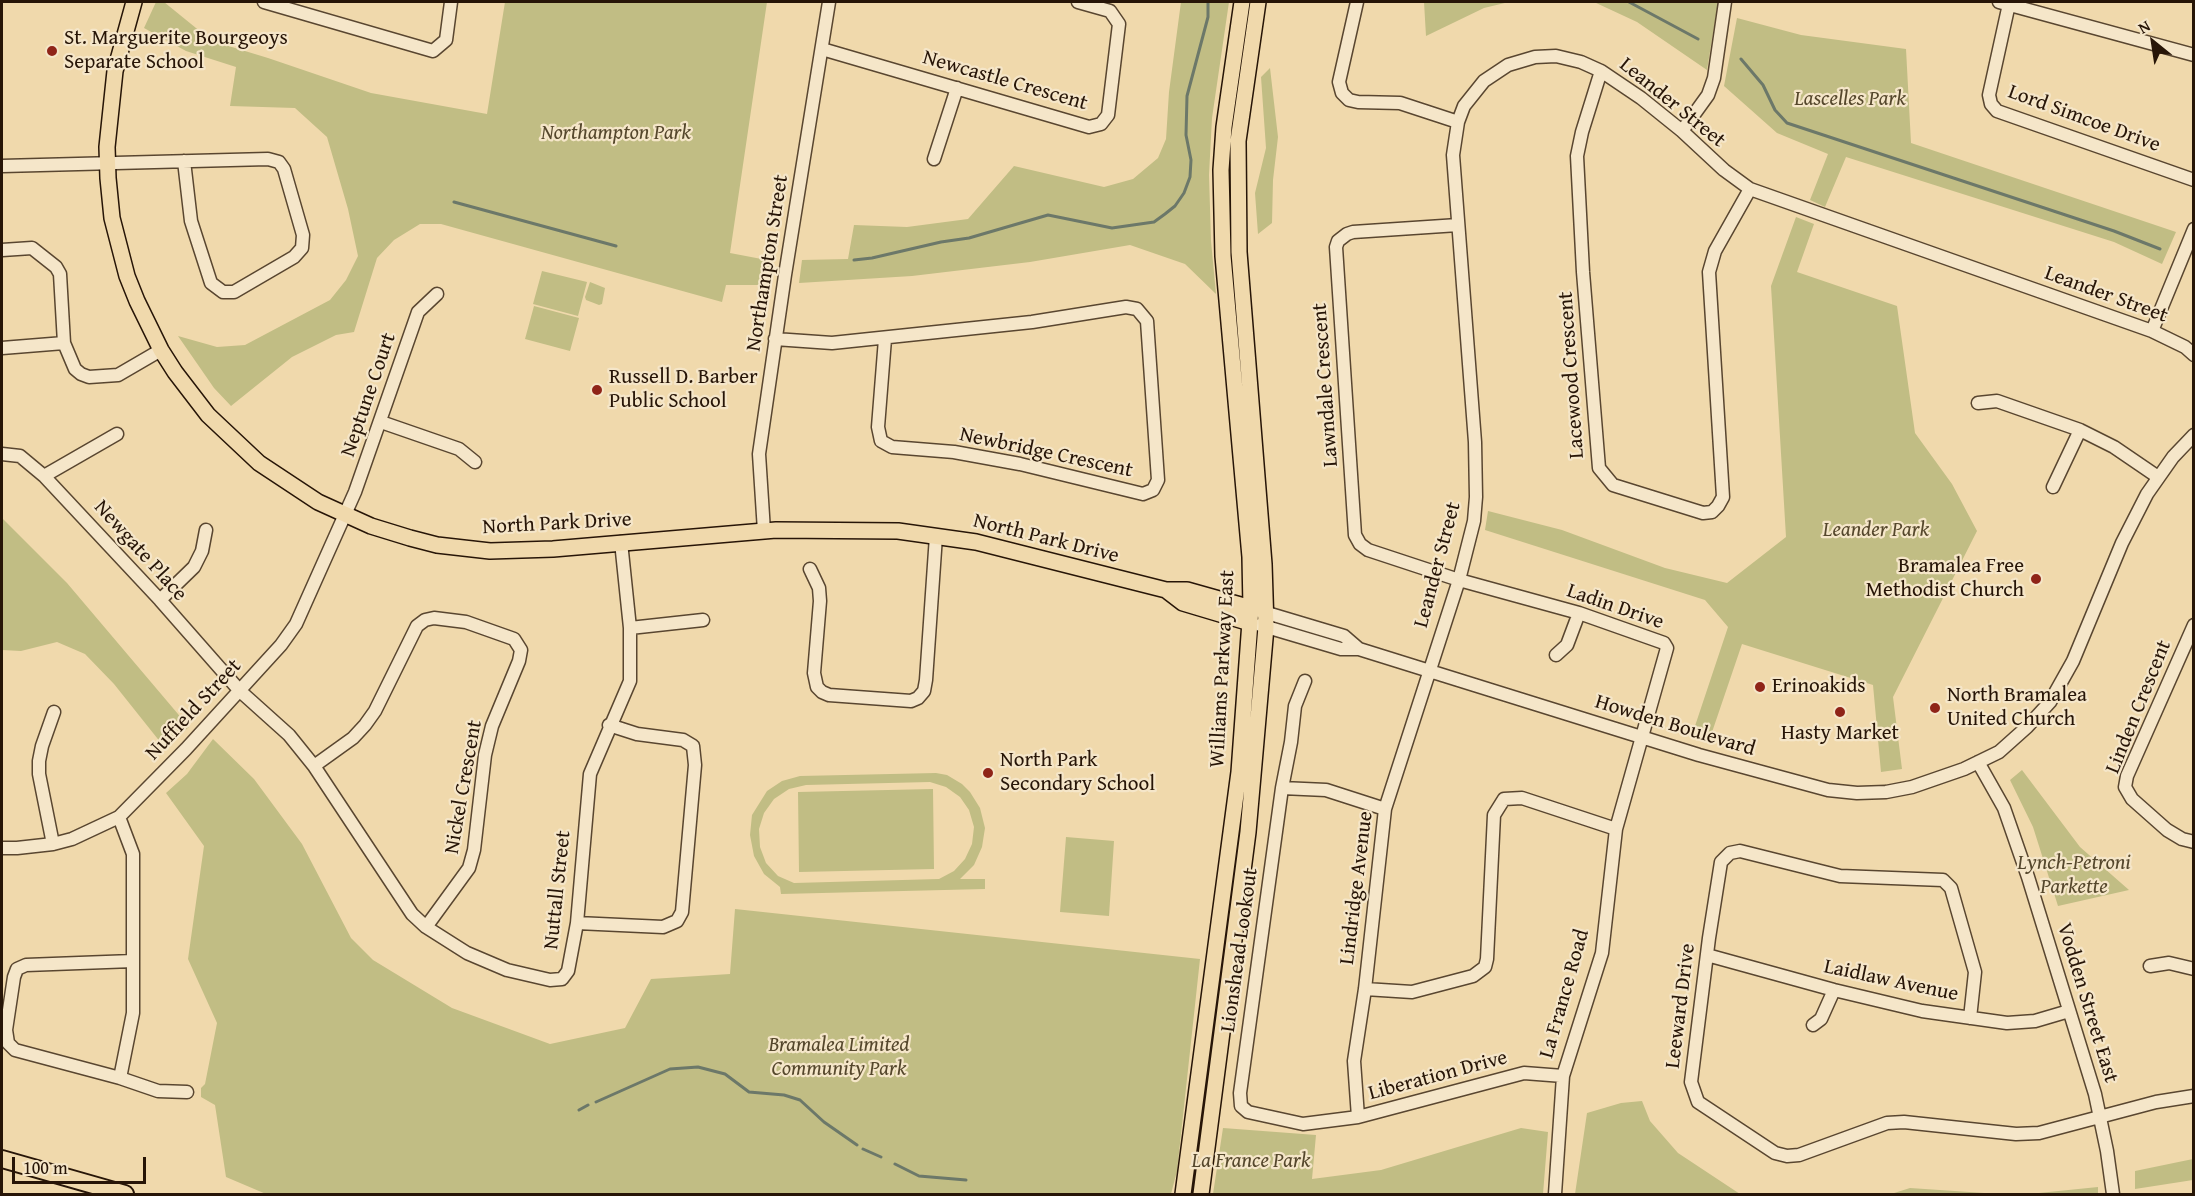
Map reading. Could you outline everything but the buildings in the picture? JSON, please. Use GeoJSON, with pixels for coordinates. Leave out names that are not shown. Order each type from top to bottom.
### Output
{"type":"FeatureCollection","features":[{"type":"Feature","properties":{"kind":"highway"},"geometry":{"type":"LineString","coordinates":[[2,1159],[125,1194]]}},
{"type":"Feature","properties":{"kind":"main road","name":"North Park Drive"},"geometry":{"type":"LineString","coordinates":[[134,2],[114,78],[107,162],[112,218],[136,302],[161,350],[194,398],[242,449],[293,487],[346,515],[410,538],[461,548],[521,551],[803,529],[898,531],[936,536],[976,542],[1166,590],[1183,603],[1258,618]]}},
{"type":"Feature","properties":{"kind":"main road","name":"Williams Parkway East"},"geometry":{"type":"LineString","coordinates":[[1201,1194],[1248,832],[1258,618],[1250,557],[1223,256],[1221,170],[1224,128],[1242,2]]}},
{"type":"Feature","properties":{"kind":"main road","name":"Williams Parkway East"},"geometry":{"type":"LineString","coordinates":[[1183,1194],[1264,564],[1238,218],[1238,141],[1258,2]]}},
{"type":"Feature","properties":{"kind":"street"},"geometry":{"type":"LineString","coordinates":[[264,2],[433,51],[446,40],[451,2]]}},
{"type":"Feature","properties":{"kind":"street","name":"Northampton Street"},"geometry":{"type":"LineString","coordinates":[[764,531],[759,454],[829,2]]}},
{"type":"Feature","properties":{"kind":"street","name":"Newcastle Crescent"},"geometry":{"type":"LineString","coordinates":[[822,49],[1089,127],[1101,124],[1108,115],[1119,24],[1110,11],[1078,2]]}},
{"type":"Feature","properties":{"kind":"street"},"geometry":{"type":"LineString","coordinates":[[1357,2],[1339,82],[1342,93],[1349,100],[1400,103],[1458,122]]}},
{"type":"Feature","properties":{"kind":"street"},"geometry":{"type":"LineString","coordinates":[[1682,131],[1708,95],[1714,78],[1725,2]]}},
{"type":"Feature","properties":{"kind":"street","name":"Lord Simcoe Drive"},"geometry":{"type":"LineString","coordinates":[[2193,55],[2004,3],[1989,94],[1990,104],[1997,111],[2193,180]]}},
{"type":"Feature","properties":{"kind":"street","name":"Leander Street"},"geometry":{"type":"LineString","coordinates":[[1428,670],[1459,580],[1474,521],[1476,497],[1475,442],[1453,155],[1458,122],[1464,106],[1484,81],[1508,65],[1535,57],[1556,56],[1581,62],[1601,71],[1641,98],[1682,131],[1724,170],[1750,189],[2152,330],[2185,347],[2193,355]]}},
{"type":"Feature","properties":{"kind":"street","name":"Lacewood Crescent"},"geometry":{"type":"LineString","coordinates":[[1601,71],[1577,156],[1583,272],[1599,468],[1613,485],[1703,513],[1712,512],[1723,497],[1709,272],[1715,251],[1750,189]]}},
{"type":"Feature","properties":{"kind":"street"},"geometry":{"type":"LineString","coordinates":[[934,159],[957,88]]}},
{"type":"Feature","properties":{"kind":"street"},"geometry":{"type":"LineString","coordinates":[[2,166],[107,162],[268,159],[279,162],[284,169],[303,235],[302,248],[294,257],[234,292],[223,292],[212,284],[190,221],[184,161]]}},
{"type":"Feature","properties":{"kind":"street","name":"Lawndale Crescent"},"geometry":{"type":"LineString","coordinates":[[1458,225],[1353,232],[1338,240],[1336,248],[1356,535],[1360,544],[1368,550],[1459,580]]}},
{"type":"Feature","properties":{"kind":"street"},"geometry":{"type":"LineString","coordinates":[[2152,330],[2193,230]]}},
{"type":"Feature","properties":{"kind":"street"},"geometry":{"type":"LineString","coordinates":[[2,250],[32,248],[56,267],[60,274],[64,344],[75,369],[89,377],[118,375],[161,350]]}},
{"type":"Feature","properties":{"kind":"street","name":"Neptune Court"},"geometry":{"type":"LineString","coordinates":[[346,515],[381,422],[418,312],[437,294]]}},
{"type":"Feature","properties":{"kind":"street","name":"Newbridge Crescent"},"geometry":{"type":"LineString","coordinates":[[775,339],[832,343],[885,339],[1032,322],[1126,307],[1137,309],[1147,321],[1158,480],[1153,490],[1143,494],[1020,464],[954,452],[892,447],[881,441],[878,427],[885,339]]}},
{"type":"Feature","properties":{"kind":"street"},"geometry":{"type":"LineString","coordinates":[[2,348],[64,344]]}},
{"type":"Feature","properties":{"kind":"street"},"geometry":{"type":"LineString","coordinates":[[1978,403],[1997,401],[2080,430],[2114,447],[2157,477]]}},
{"type":"Feature","properties":{"kind":"street"},"geometry":{"type":"LineString","coordinates":[[381,422],[459,449],[475,462]]}},
{"type":"Feature","properties":{"kind":"street"},"geometry":{"type":"LineString","coordinates":[[2053,487],[2080,430]]}},
{"type":"Feature","properties":{"kind":"street"},"geometry":{"type":"LineString","coordinates":[[44,476],[117,434]]}},
{"type":"Feature","properties":{"kind":"street","name":"Howden Boulevard"},"geometry":{"type":"LineString","coordinates":[[1258,618],[1341,649],[1359,649],[1734,765],[1832,791],[1886,792],[1912,787],[1999,752],[2050,702],[2073,661],[2134,518],[2157,477],[2193,435]]}},
{"type":"Feature","properties":{"kind":"street","name":"Newgate Place"},"geometry":{"type":"LineString","coordinates":[[2,454],[21,456],[44,476],[160,600],[240,691]]}},
{"type":"Feature","properties":{"kind":"street","name":"Nuffield Street"},"geometry":{"type":"LineString","coordinates":[[2,848],[54,844],[72,839],[119,817],[186,749],[281,645],[296,624],[346,515]]}},
{"type":"Feature","properties":{"kind":"street"},"geometry":{"type":"LineString","coordinates":[[160,600],[194,567],[202,551],[206,530]]}},
{"type":"Feature","properties":{"kind":"street"},"geometry":{"type":"LineString","coordinates":[[810,569],[819,588],[820,601],[814,680],[817,687],[829,695],[911,701],[918,698],[924,691],[926,680],[936,536]]}},
{"type":"Feature","properties":{"kind":"street","name":"Nuttall Street"},"geometry":{"type":"LineString","coordinates":[[240,691],[289,735],[314,766],[412,915],[426,927],[467,953],[507,970],[550,980],[562,979],[568,971],[577,923],[590,774],[609,725],[630,681],[630,628],[621,542]]}},
{"type":"Feature","properties":{"kind":"street","name":"Ladin Drive"},"geometry":{"type":"LineString","coordinates":[[1459,580],[1579,613],[1664,643],[1667,648],[1641,737]]}},
{"type":"Feature","properties":{"kind":"street"},"geometry":{"type":"LineString","coordinates":[[1556,655],[1567,645],[1579,613]]}},
{"type":"Feature","properties":{"kind":"street","name":"Nickel Crescent"},"geometry":{"type":"LineString","coordinates":[[314,766],[353,738],[365,725],[375,711],[417,626],[425,620],[434,618],[466,622],[514,639],[521,650],[519,661],[492,726],[485,755],[474,850],[469,868],[426,927]]}},
{"type":"Feature","properties":{"kind":"street"},"geometry":{"type":"LineString","coordinates":[[630,628],[703,620]]}},
{"type":"Feature","properties":{"kind":"street","name":"Linden Crescent"},"geometry":{"type":"LineString","coordinates":[[2193,625],[2127,776],[2125,787],[2132,799],[2167,830],[2182,839],[2193,842]]}},
{"type":"Feature","properties":{"kind":"street","name":"Lindridge Avenue"},"geometry":{"type":"LineString","coordinates":[[1358,1117],[1354,1061],[1365,989],[1384,809],[1428,670]]}},
{"type":"Feature","properties":{"kind":"street","name":"Lionshead Lookout"},"geometry":{"type":"LineString","coordinates":[[1305,681],[1295,706],[1282,788],[1241,1081],[1241,1106],[1248,1112],[1303,1124],[1358,1117]]}},
{"type":"Feature","properties":{"kind":"street"},"geometry":{"type":"LineString","coordinates":[[54,712],[39,761],[54,844]]}},
{"type":"Feature","properties":{"kind":"street"},"geometry":{"type":"LineString","coordinates":[[577,923],[663,927],[676,921],[682,912],[695,765],[693,746],[683,740],[637,734],[609,725]]}},
{"type":"Feature","properties":{"kind":"street","name":"La France Road"},"geometry":{"type":"LineString","coordinates":[[1555,1194],[1563,1076],[1602,953],[1616,829],[1641,737]]}},
{"type":"Feature","properties":{"kind":"street","name":"Vodden Street East"},"geometry":{"type":"LineString","coordinates":[[1978,762],[2011,824],[2087,1066],[2101,1117],[2113,1194]]}},
{"type":"Feature","properties":{"kind":"street"},"geometry":{"type":"LineString","coordinates":[[1282,788],[1326,790],[1384,809]]}},
{"type":"Feature","properties":{"kind":"street"},"geometry":{"type":"LineString","coordinates":[[1365,989],[1412,992],[1473,976],[1485,967],[1494,815],[1504,800],[1522,798],[1616,829]]}},
{"type":"Feature","properties":{"kind":"street"},"geometry":{"type":"LineString","coordinates":[[119,817],[133,854],[133,1013],[120,1078]]}},
{"type":"Feature","properties":{"kind":"street","name":"Leeward Drive"},"geometry":{"type":"LineString","coordinates":[[1970,1018],[1976,972],[1951,888],[1943,880],[1840,876],[1740,851],[1730,853],[1721,862],[1691,1082],[1698,1102],[1775,1153],[1787,1156],[1799,1155],[1887,1123],[1904,1122],[2016,1134],[2039,1133],[2156,1102],[2193,1096]]}},
{"type":"Feature","properties":{"kind":"street","name":"Laidlaw Avenue"},"geometry":{"type":"LineString","coordinates":[[1707,955],[1834,990],[1922,1011],[2007,1023],[2035,1021],[2069,1011]]}},
{"type":"Feature","properties":{"kind":"street"},"geometry":{"type":"LineString","coordinates":[[133,961],[26,965],[17,969],[6,1030],[8,1043],[15,1050],[120,1078],[158,1091],[187,1092]]}},
{"type":"Feature","properties":{"kind":"street"},"geometry":{"type":"LineString","coordinates":[[2150,966],[2169,963],[2193,969]]}},
{"type":"Feature","properties":{"kind":"street"},"geometry":{"type":"LineString","coordinates":[[1813,1025],[1821,1018],[1834,990]]}},
{"type":"Feature","properties":{"kind":"street","name":"Liberation Drive"},"geometry":{"type":"LineString","coordinates":[[1358,1117],[1524,1073],[1563,1076]]}},
{"type":"Feature","properties":{"kind":"green space","name":"Northampton Park"},"geometry":{"type":"Polygon","coordinates":[[[156,2],[164,2],[212,41],[371,93],[487,114],[505,2],[767,2],[730,253],[772,261],[767,285],[726,285],[722,302],[441,224],[420,224],[394,240],[377,258],[354,332],[336,335],[292,357],[231,406],[214,388],[178,336],[217,347],[245,345],[330,300],[346,280],[358,256],[348,209],[327,137],[295,108],[230,106],[236,67],[186,51],[144,28],[156,2]]]}},
{"type":"Feature","properties":{"kind":"green space"},"geometry":{"type":"Polygon","coordinates":[[[1181,2],[1229,2],[1212,118],[1209,175],[1211,241],[1216,294],[1185,264],[1130,245],[1030,262],[912,276],[799,283],[802,260],[848,259],[854,225],[907,227],[968,219],[1014,166],[1104,187],[1133,179],[1158,158],[1166,139],[1169,92],[1181,2]]]}},
{"type":"Feature","properties":{"kind":"green space"},"geometry":{"type":"Polygon","coordinates":[[[1424,2],[1509,2],[1484,8],[1426,36],[1424,2]]]}},
{"type":"Feature","properties":{"kind":"green space"},"geometry":{"type":"Polygon","coordinates":[[[1594,2],[1718,2],[1707,70],[1637,22],[1594,2]]]}},
{"type":"Feature","properties":{"kind":"green space","name":"Lascelles Park"},"geometry":{"type":"Polygon","coordinates":[[[1737,18],[1801,35],[1906,49],[1911,143],[2176,232],[2162,264],[2114,242],[1846,157],[1825,207],[1810,200],[1828,154],[1777,133],[1724,86],[1737,18]]]}},
{"type":"Feature","properties":{"kind":"green space"},"geometry":{"type":"Polygon","coordinates":[[[1270,68],[1278,137],[1273,180],[1272,223],[1258,234],[1255,193],[1266,148],[1261,77],[1270,68]]]}},
{"type":"Feature","properties":{"kind":"green space","name":"Leander Park"},"geometry":{"type":"Polygon","coordinates":[[[1796,217],[1814,224],[1797,272],[1897,306],[1915,433],[1952,484],[1977,531],[1893,697],[1902,769],[1881,772],[1873,685],[1742,644],[1709,741],[1692,735],[1728,627],[1705,600],[1485,530],[1488,511],[1562,530],[1665,568],[1727,583],[1786,537],[1771,286],[1796,217]]]}},
{"type":"Feature","properties":{"kind":"green space"},"geometry":{"type":"Polygon","coordinates":[[[542,271],[587,282],[578,316],[533,304],[542,271]]]}},
{"type":"Feature","properties":{"kind":"green space"},"geometry":{"type":"Polygon","coordinates":[[[590,282],[605,288],[602,304],[586,300],[590,282]]]}},
{"type":"Feature","properties":{"kind":"green space"},"geometry":{"type":"Polygon","coordinates":[[[534,306],[579,318],[570,351],[525,339],[534,306]]]}},
{"type":"Feature","properties":{"kind":"green space"},"geometry":{"type":"Polygon","coordinates":[[[2,518],[67,583],[189,727],[165,748],[114,684],[85,654],[57,642],[21,651],[2,650],[2,518]]]}},
{"type":"Feature","properties":{"kind":"green space","name":"Bramalea Limited Community Park"},"geometry":{"type":"Polygon","coordinates":[[[213,739],[254,779],[302,844],[351,938],[373,960],[452,1008],[550,1044],[625,1028],[651,979],[730,974],[735,909],[1200,959],[1177,1171],[1171,1194],[266,1194],[226,1177],[215,1105],[201,1097],[201,1088],[205,1084],[217,1023],[188,959],[204,846],[166,793],[187,774],[213,739]]]}},
{"type":"Feature","properties":{"kind":"green space","name":"Lynch-Petroni Parkette"},"geometry":{"type":"Polygon","coordinates":[[[2022,770],[2080,847],[2129,890],[2058,906],[2033,827],[2010,780],[2022,770]]]}},
{"type":"Feature","properties":{"kind":"green space"},"geometry":{"type":"Polygon","coordinates":[[[936,773],[947,775],[962,784],[980,808],[985,828],[982,847],[974,865],[960,879],[985,879],[985,889],[781,894],[780,887],[764,874],[754,856],[750,835],[752,815],[767,791],[782,781],[800,776],[936,773]],[[930,782],[806,785],[789,789],[774,799],[764,813],[759,829],[760,847],[766,863],[778,876],[794,883],[939,879],[954,871],[965,859],[972,844],[974,827],[969,810],[960,797],[946,787],[930,782]]]}},
{"type":"Feature","properties":{"kind":"green space"},"geometry":{"type":"Polygon","coordinates":[[[933,789],[934,869],[799,872],[798,792],[933,789]]]}},
{"type":"Feature","properties":{"kind":"green space"},"geometry":{"type":"Polygon","coordinates":[[[1066,837],[1114,841],[1109,916],[1060,912],[1066,837]]]}},
{"type":"Feature","properties":{"kind":"green space"},"geometry":{"type":"Polygon","coordinates":[[[1642,1101],[1650,1121],[1678,1153],[1740,1194],[1575,1194],[1587,1113],[1621,1103],[1642,1101]]]}},
{"type":"Feature","properties":{"kind":"green space","name":"La France Park"},"geometry":{"type":"Polygon","coordinates":[[[1223,1128],[1316,1135],[1312,1179],[1381,1170],[1521,1128],[1548,1132],[1543,1194],[1213,1194],[1223,1128]]]}},
{"type":"Feature","properties":{"kind":"green space"},"geometry":{"type":"Polygon","coordinates":[[[2193,1159],[2193,1180],[2135,1189],[2135,1171],[2193,1159]]]}},
{"type":"Feature","properties":{"kind":"green space"},"geometry":{"type":"Polygon","coordinates":[[[2098,1187],[2098,1194],[2029,1194],[2098,1187]]]}},
{"type":"Feature","properties":{"kind":"green space"},"geometry":{"type":"Polygon","coordinates":[[[1910,1188],[1999,1194],[1891,1194],[1910,1188]]]}},
{"type":"Feature","properties":{"kind":"waterway"},"geometry":{"type":"LineString","coordinates":[[854,260],[969,238],[1048,215],[1112,228],[1154,222],[1165,214],[1175,206],[1184,193],[1190,177],[1191,160],[1186,135],[1187,96],[1208,17],[1208,2]]}},
{"type":"Feature","properties":{"kind":"waterway"},"geometry":{"type":"LineString","coordinates":[[1629,2],[1698,39]]}},
{"type":"Feature","properties":{"kind":"waterway"},"geometry":{"type":"LineString","coordinates":[[1741,59],[1763,85],[1775,110],[1787,123],[2114,231],[2160,249]]}},
{"type":"Feature","properties":{"kind":"waterway"},"geometry":{"type":"LineString","coordinates":[[454,202],[616,246]]}},
{"type":"Feature","properties":{"kind":"waterway"},"geometry":{"type":"LineString","coordinates":[[596,1102],[670,1069],[698,1067],[725,1074],[749,1092],[784,1095],[800,1100],[824,1122],[857,1145]]}},
{"type":"Feature","properties":{"kind":"waterway"},"geometry":{"type":"LineString","coordinates":[[579,1110],[588,1105]]}},
{"type":"Feature","properties":{"kind":"waterway"},"geometry":{"type":"LineString","coordinates":[[863,1149],[881,1157]]}},
{"type":"Feature","properties":{"kind":"waterway"},"geometry":{"type":"LineString","coordinates":[[895,1164],[919,1176],[966,1180]]}},
{"type":"Feature","properties":{"kind":"place","name":"St. Marguerite Bourgeoys Separate School"},"geometry":{"type":"Point","coordinates":[52,51]}},
{"type":"Feature","properties":{"kind":"place","name":"Russell D. Barber Public School"},"geometry":{"type":"Point","coordinates":[597,390]}},
{"type":"Feature","properties":{"kind":"place","name":"Bramalea Free Methodist Church"},"geometry":{"type":"Point","coordinates":[2036,579]}},
{"type":"Feature","properties":{"kind":"place","name":"Erinoakids"},"geometry":{"type":"Point","coordinates":[1760,687]}},
{"type":"Feature","properties":{"kind":"place","name":"North Bramalea United Church"},"geometry":{"type":"Point","coordinates":[1935,708]}},
{"type":"Feature","properties":{"kind":"place","name":"Hasty Market"},"geometry":{"type":"Point","coordinates":[1840,712]}},
{"type":"Feature","properties":{"kind":"place","name":"North Park Secondary School"},"geometry":{"type":"Point","coordinates":[988,773]}}]}
